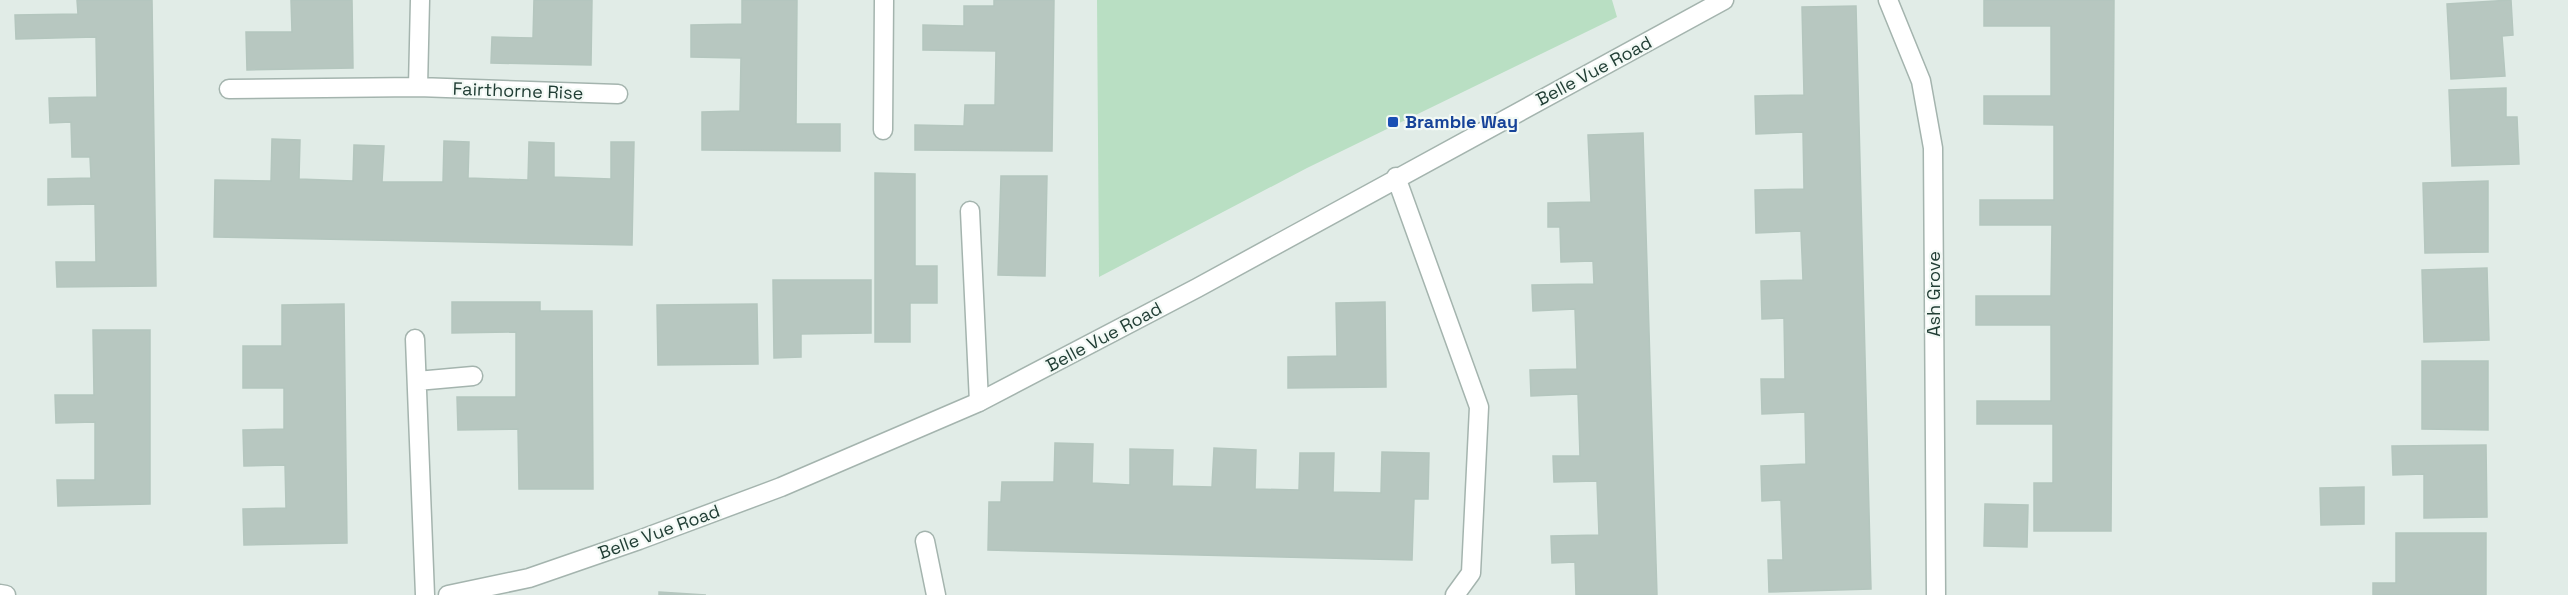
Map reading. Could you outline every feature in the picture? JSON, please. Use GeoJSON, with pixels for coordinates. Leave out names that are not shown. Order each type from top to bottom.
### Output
{"type":"FeatureCollection","features":[{"type":"Feature","properties":{"kind":"street"},"geometry":{"type":"LineString","coordinates":[[418,87],[420,0]]}},
{"type":"Feature","properties":{"kind":"street"},"geometry":{"type":"LineString","coordinates":[[883,130],[884,0]]}},
{"type":"Feature","properties":{"kind":"street","name":"Belle Vue Road"},"geometry":{"type":"LineString","coordinates":[[448,595],[529,586],[639,540],[781,487],[979,402],[1197,288],[1396,177],[1724,0]]}},
{"type":"Feature","properties":{"kind":"street","name":"Ash Grove"},"geometry":{"type":"LineString","coordinates":[[1888,0],[1921,81],[1933,148],[1936,595]]}},
{"type":"Feature","properties":{"kind":"street","name":"Fairthorne Rise"},"geometry":{"type":"LineString","coordinates":[[229,89],[418,87],[618,94]]}},
{"type":"Feature","properties":{"kind":"street"},"geometry":{"type":"LineString","coordinates":[[1396,177],[1479,407],[1471,573],[1455,595]]}},
{"type":"Feature","properties":{"kind":"street"},"geometry":{"type":"LineString","coordinates":[[970,211],[979,402]]}},
{"type":"Feature","properties":{"kind":"street"},"geometry":{"type":"LineString","coordinates":[[415,339],[425,595]]}},
{"type":"Feature","properties":{"kind":"street"},"geometry":{"type":"LineString","coordinates":[[417,381],[473,376]]}},
{"type":"Feature","properties":{"kind":"street"},"geometry":{"type":"LineString","coordinates":[[925,541],[936,595]]}},
{"type":"Feature","properties":{"kind":"street"},"geometry":{"type":"LineString","coordinates":[[0,594],[6,595]]}},
{"type":"Feature","properties":{"kind":"green space"},"geometry":{"type":"Polygon","coordinates":[[[1097,0],[1612,0],[1617,17],[1307,168],[1099,277],[1097,0]]]}},
{"type":"Feature","properties":{"kind":"building"},"geometry":{"type":"Polygon","coordinates":[[[77,0],[152,0],[156,286],[57,287],[56,262],[96,262],[95,204],[48,205],[48,179],[91,178],[90,157],[72,157],[71,122],[50,123],[49,98],[97,97],[96,37],[16,39],[15,15],[78,14],[77,0]]]}},
{"type":"Feature","properties":{"kind":"building"},"geometry":{"type":"Polygon","coordinates":[[[291,0],[352,0],[353,68],[247,70],[246,32],[292,32],[291,0]]]}},
{"type":"Feature","properties":{"kind":"building"},"geometry":{"type":"Polygon","coordinates":[[[534,0],[592,0],[591,65],[491,63],[492,37],[533,38],[534,0]]]}},
{"type":"Feature","properties":{"kind":"building"},"geometry":{"type":"Polygon","coordinates":[[[742,0],[797,0],[796,124],[840,124],[840,151],[702,150],[702,112],[740,111],[741,58],[691,57],[691,25],[742,24],[742,0]]]}},
{"type":"Feature","properties":{"kind":"building"},"geometry":{"type":"Polygon","coordinates":[[[994,0],[1054,0],[1052,151],[915,150],[915,125],[964,126],[965,105],[995,105],[996,51],[923,50],[923,25],[964,26],[964,6],[994,6],[994,0]]]}},
{"type":"Feature","properties":{"kind":"building"},"geometry":{"type":"Polygon","coordinates":[[[1984,0],[2114,0],[2111,531],[2034,531],[2034,483],[2053,483],[2053,424],[1977,424],[1977,401],[2051,401],[2051,325],[1976,325],[1976,296],[2051,296],[2052,225],[1980,225],[1980,200],[2054,200],[2054,125],[1984,124],[1984,96],[2051,96],[2051,26],[1984,26],[1984,0]]]}},
{"type":"Feature","properties":{"kind":"building"},"geometry":{"type":"Polygon","coordinates":[[[2511,0],[2513,35],[2502,36],[2505,76],[2451,79],[2447,4],[2511,0]]]}},
{"type":"Feature","properties":{"kind":"building"},"geometry":{"type":"Polygon","coordinates":[[[1856,6],[1871,589],[1769,592],[1768,560],[1783,560],[1781,500],[1762,501],[1761,466],[1806,464],[1805,412],[1762,414],[1761,379],[1785,379],[1784,318],[1762,319],[1761,281],[1803,280],[1801,231],[1756,233],[1755,190],[1804,189],[1803,132],[1756,134],[1755,96],[1804,95],[1802,7],[1856,6]]]}},
{"type":"Feature","properties":{"kind":"building"},"geometry":{"type":"Polygon","coordinates":[[[2506,88],[2506,117],[2517,117],[2519,164],[2452,166],[2449,90],[2506,88]]]}},
{"type":"Feature","properties":{"kind":"building"},"geometry":{"type":"Polygon","coordinates":[[[1643,133],[1657,595],[1576,595],[1575,562],[1552,563],[1551,536],[1599,535],[1597,481],[1554,482],[1553,456],[1580,456],[1578,394],[1531,396],[1530,370],[1577,369],[1575,309],[1533,311],[1532,285],[1594,284],[1593,261],[1561,262],[1560,227],[1548,227],[1548,203],[1591,202],[1588,135],[1643,133]]]}},
{"type":"Feature","properties":{"kind":"building"},"geometry":{"type":"Polygon","coordinates":[[[272,139],[300,140],[299,179],[353,181],[354,145],[384,146],[382,182],[443,182],[444,141],[469,142],[468,178],[528,180],[529,142],[554,143],[554,177],[611,179],[611,142],[634,142],[632,245],[214,237],[215,180],[271,181],[272,139]]]}},
{"type":"Feature","properties":{"kind":"building"},"geometry":{"type":"Polygon","coordinates":[[[875,173],[915,174],[915,266],[937,266],[937,303],[910,303],[910,342],[875,342],[875,173]]]}},
{"type":"Feature","properties":{"kind":"building"},"geometry":{"type":"Polygon","coordinates":[[[1001,176],[1047,176],[1045,276],[998,275],[1001,176]]]}},
{"type":"Feature","properties":{"kind":"building"},"geometry":{"type":"Polygon","coordinates":[[[2488,181],[2488,252],[2425,253],[2423,183],[2488,181]]]}},
{"type":"Feature","properties":{"kind":"building"},"geometry":{"type":"Polygon","coordinates":[[[2487,268],[2489,340],[2424,342],[2422,270],[2487,268]]]}},
{"type":"Feature","properties":{"kind":"building"},"geometry":{"type":"Polygon","coordinates":[[[773,280],[871,280],[871,333],[801,334],[801,357],[774,358],[773,280]]]}},
{"type":"Feature","properties":{"kind":"building"},"geometry":{"type":"Polygon","coordinates":[[[452,302],[540,302],[540,311],[592,311],[593,489],[519,489],[518,429],[458,430],[457,397],[516,397],[516,332],[452,333],[452,302]]]}},
{"type":"Feature","properties":{"kind":"building"},"geometry":{"type":"Polygon","coordinates":[[[1385,302],[1386,387],[1288,388],[1288,357],[1337,356],[1336,303],[1385,302]]]}},
{"type":"Feature","properties":{"kind":"building"},"geometry":{"type":"Polygon","coordinates":[[[344,304],[347,543],[244,545],[243,509],[286,508],[285,465],[244,466],[243,430],[284,429],[284,388],[243,388],[243,346],[282,346],[282,305],[344,304]]]}},
{"type":"Feature","properties":{"kind":"building"},"geometry":{"type":"Polygon","coordinates":[[[757,304],[758,364],[658,365],[657,305],[757,304]]]}},
{"type":"Feature","properties":{"kind":"building"},"geometry":{"type":"Polygon","coordinates":[[[93,330],[150,330],[150,504],[58,506],[57,480],[95,480],[95,422],[56,423],[55,395],[94,395],[93,330]]]}},
{"type":"Feature","properties":{"kind":"building"},"geometry":{"type":"Polygon","coordinates":[[[2422,361],[2488,361],[2488,430],[2422,429],[2422,361]]]}},
{"type":"Feature","properties":{"kind":"building"},"geometry":{"type":"Polygon","coordinates":[[[1055,443],[1093,444],[1092,483],[1130,485],[1130,449],[1173,450],[1172,486],[1212,487],[1214,448],[1256,450],[1255,489],[1299,490],[1300,453],[1334,453],[1333,492],[1381,493],[1382,452],[1429,453],[1428,499],[1414,499],[1412,560],[988,550],[989,502],[1001,502],[1002,482],[1054,482],[1055,443]]]}},
{"type":"Feature","properties":{"kind":"building"},"geometry":{"type":"Polygon","coordinates":[[[2486,445],[2487,517],[2424,518],[2424,474],[2393,475],[2392,446],[2486,445]]]}},
{"type":"Feature","properties":{"kind":"building"},"geometry":{"type":"Polygon","coordinates":[[[2364,487],[2364,524],[2321,525],[2320,488],[2364,487]]]}},
{"type":"Feature","properties":{"kind":"building"},"geometry":{"type":"Polygon","coordinates":[[[1985,504],[2028,505],[2027,547],[1984,546],[1985,504]]]}},
{"type":"Feature","properties":{"kind":"building"},"geometry":{"type":"Polygon","coordinates":[[[2396,533],[2486,533],[2486,595],[2373,595],[2373,583],[2396,583],[2396,533]]]}},
{"type":"Feature","properties":{"kind":"building"},"geometry":{"type":"Polygon","coordinates":[[[659,592],[706,595],[659,595],[659,592]]]}},
{"type":"Feature","properties":{"kind":"place","name":"Bramble Way"},"geometry":{"type":"Point","coordinates":[1393,122]}}]}
